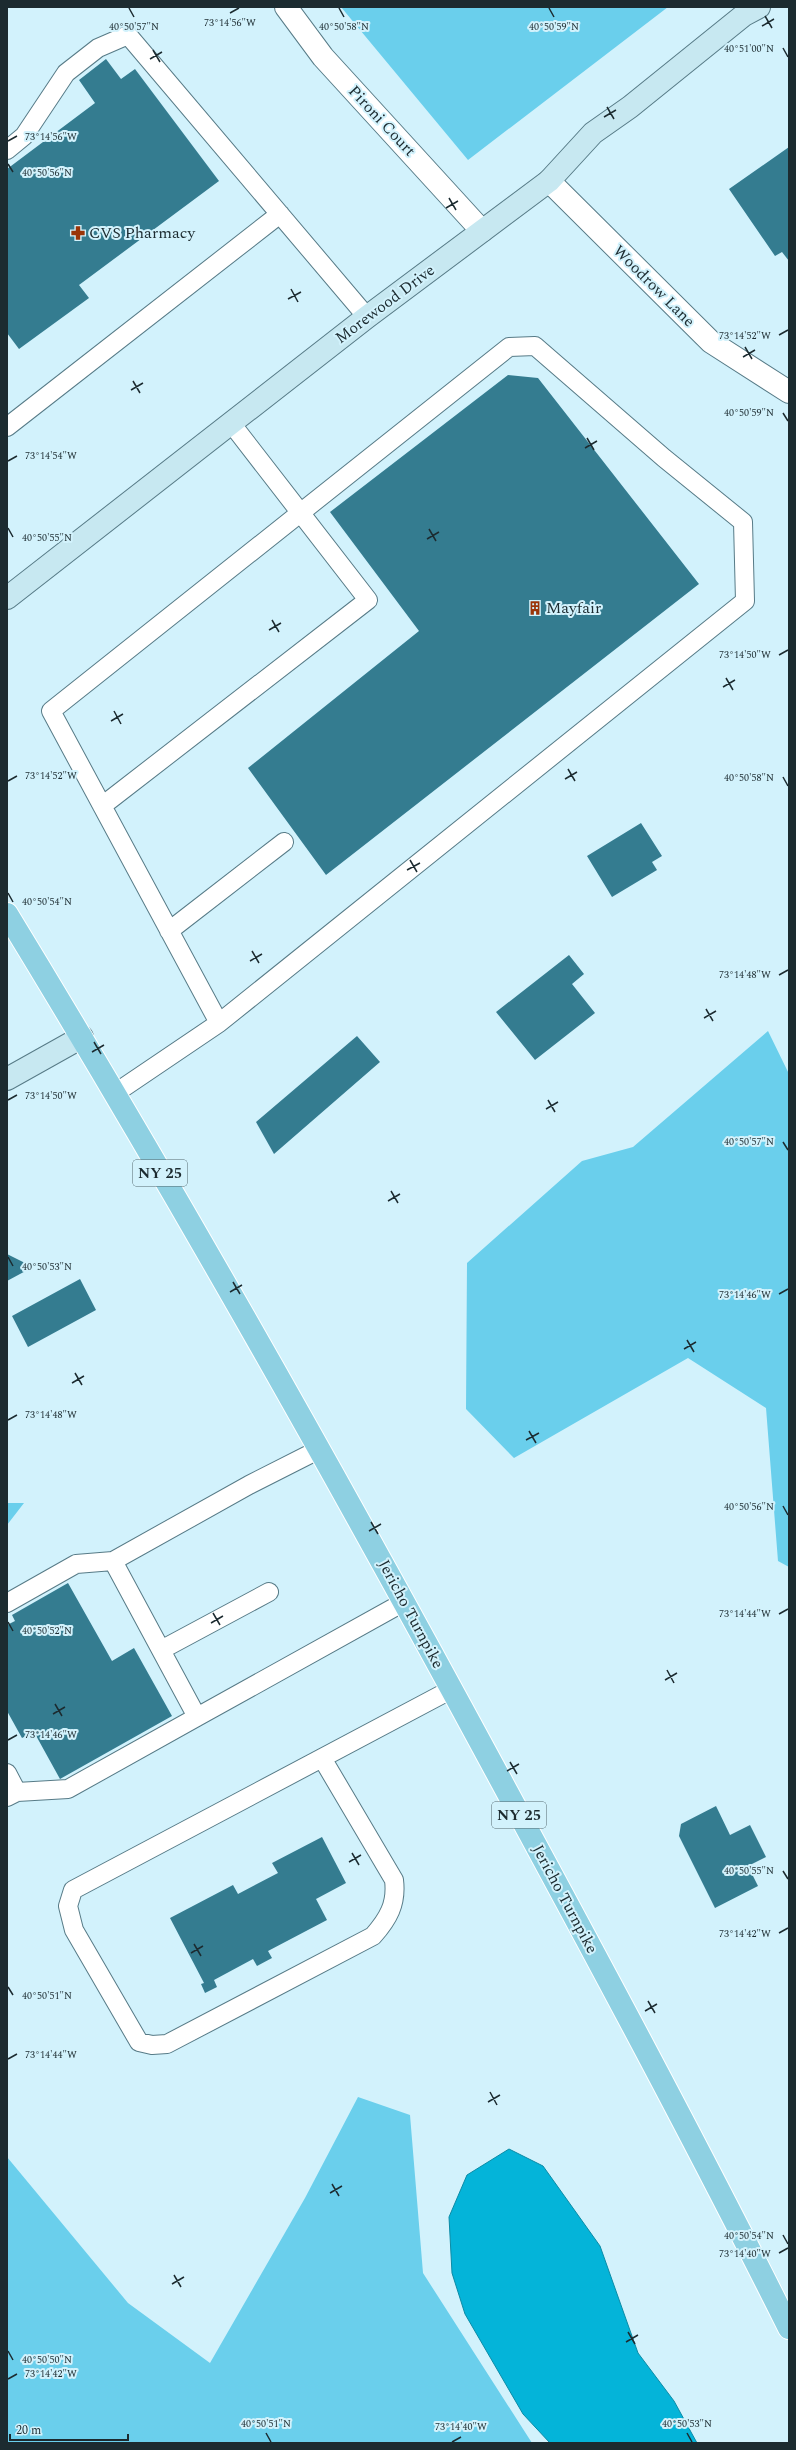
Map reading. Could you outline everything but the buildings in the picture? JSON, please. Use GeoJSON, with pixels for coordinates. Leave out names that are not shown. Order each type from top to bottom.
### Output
{"type":"FeatureCollection","features":[{"type":"Feature","properties":{"kind":"main road","name":"Jericho Turnpike"},"geometry":{"type":"LineString","coordinates":[[7,914],[82,1038],[320,1449],[607,1976],[789,2328]]}},
{"type":"Feature","properties":{"kind":"street","name":"Pironi Court"},"geometry":{"type":"LineString","coordinates":[[286,7],[323,57],[482,230]]}},
{"type":"Feature","properties":{"kind":"street","name":"Morewood Drive"},"geometry":{"type":"LineString","coordinates":[[7,598],[367,317],[548,181],[593,133],[630,107],[744,15],[759,7]]}},
{"type":"Feature","properties":{"kind":"street","name":"Woodrow Lane"},"geometry":{"type":"LineString","coordinates":[[548,181],[711,342],[789,392]]}},
{"type":"Feature","properties":{"kind":"street"},"geometry":{"type":"LineString","coordinates":[[7,1078],[82,1038]]}},
{"type":"Feature","properties":{"kind":"lane"},"geometry":{"type":"LineString","coordinates":[[7,150],[24,136],[66,73],[98,48],[128,35],[367,317]]}},
{"type":"Feature","properties":{"kind":"lane"},"geometry":{"type":"LineString","coordinates":[[8,423],[280,214]]}},
{"type":"Feature","properties":{"kind":"lane"},"geometry":{"type":"LineString","coordinates":[[114,1094],[219,1023],[745,601],[743,522],[664,458],[535,346],[509,347],[51,712],[219,1023]]}},
{"type":"Feature","properties":{"kind":"lane"},"geometry":{"type":"LineString","coordinates":[[102,806],[368,600],[231,423]]}},
{"type":"Feature","properties":{"kind":"lane"},"geometry":{"type":"LineString","coordinates":[[169,931],[284,842]]}},
{"type":"Feature","properties":{"kind":"lane"},"geometry":{"type":"LineString","coordinates":[[7,1603],[76,1564],[112,1561],[249,1485],[320,1449]]}},
{"type":"Feature","properties":{"kind":"lane"},"geometry":{"type":"LineString","coordinates":[[112,1561],[197,1717]]}},
{"type":"Feature","properties":{"kind":"lane"},"geometry":{"type":"LineString","coordinates":[[161,1650],[269,1592]]}},
{"type":"Feature","properties":{"kind":"lane"},"geometry":{"type":"LineString","coordinates":[[7,1773],[12,1795],[68,1789],[404,1602]]}},
{"type":"Feature","properties":{"kind":"lane"},"geometry":{"type":"LineString","coordinates":[[322,1758],[394,1880],[396,1894],[392,1909],[383,1924],[373,1936],[167,2044],[152,2045],[139,2042],[74,1930],[68,1906],[73,1890],[452,1689]]}},
{"type":"Feature","properties":{"kind":"shaded area"},"geometry":{"type":"Polygon","coordinates":[[[341,7],[668,7],[468,160],[341,7]]]}},
{"type":"Feature","properties":{"kind":"shaded area"},"geometry":{"type":"Polygon","coordinates":[[[768,1031],[789,1074],[789,1567],[778,1561],[766,1408],[688,1358],[514,1458],[466,1409],[467,1263],[582,1161],[633,1147],[768,1031]]]}},
{"type":"Feature","properties":{"kind":"shaded area"},"geometry":{"type":"Polygon","coordinates":[[[7,1503],[24,1503],[7,1525],[7,1503]]]}},
{"type":"Feature","properties":{"kind":"shaded area"},"geometry":{"type":"Polygon","coordinates":[[[358,2097],[410,2115],[423,2273],[532,2443],[7,2443],[7,2157],[128,2303],[210,2363],[305,2198],[358,2097]]]}},
{"type":"Feature","properties":{"kind":"shaded area"},"geometry":{"type":"Polygon","coordinates":[[[509,2149],[543,2166],[600,2246],[638,2353],[674,2401],[697,2443],[550,2443],[523,2414],[465,2314],[452,2273],[449,2217],[467,2175],[509,2149]]]}},
{"type":"Feature","properties":{"kind":"place","name":"CVS Pharmacy"},"geometry":{"type":"Point","coordinates":[78,233]}},
{"type":"Feature","properties":{"kind":"place","name":"Mayfair"},"geometry":{"type":"Point","coordinates":[535,608]}}]}
